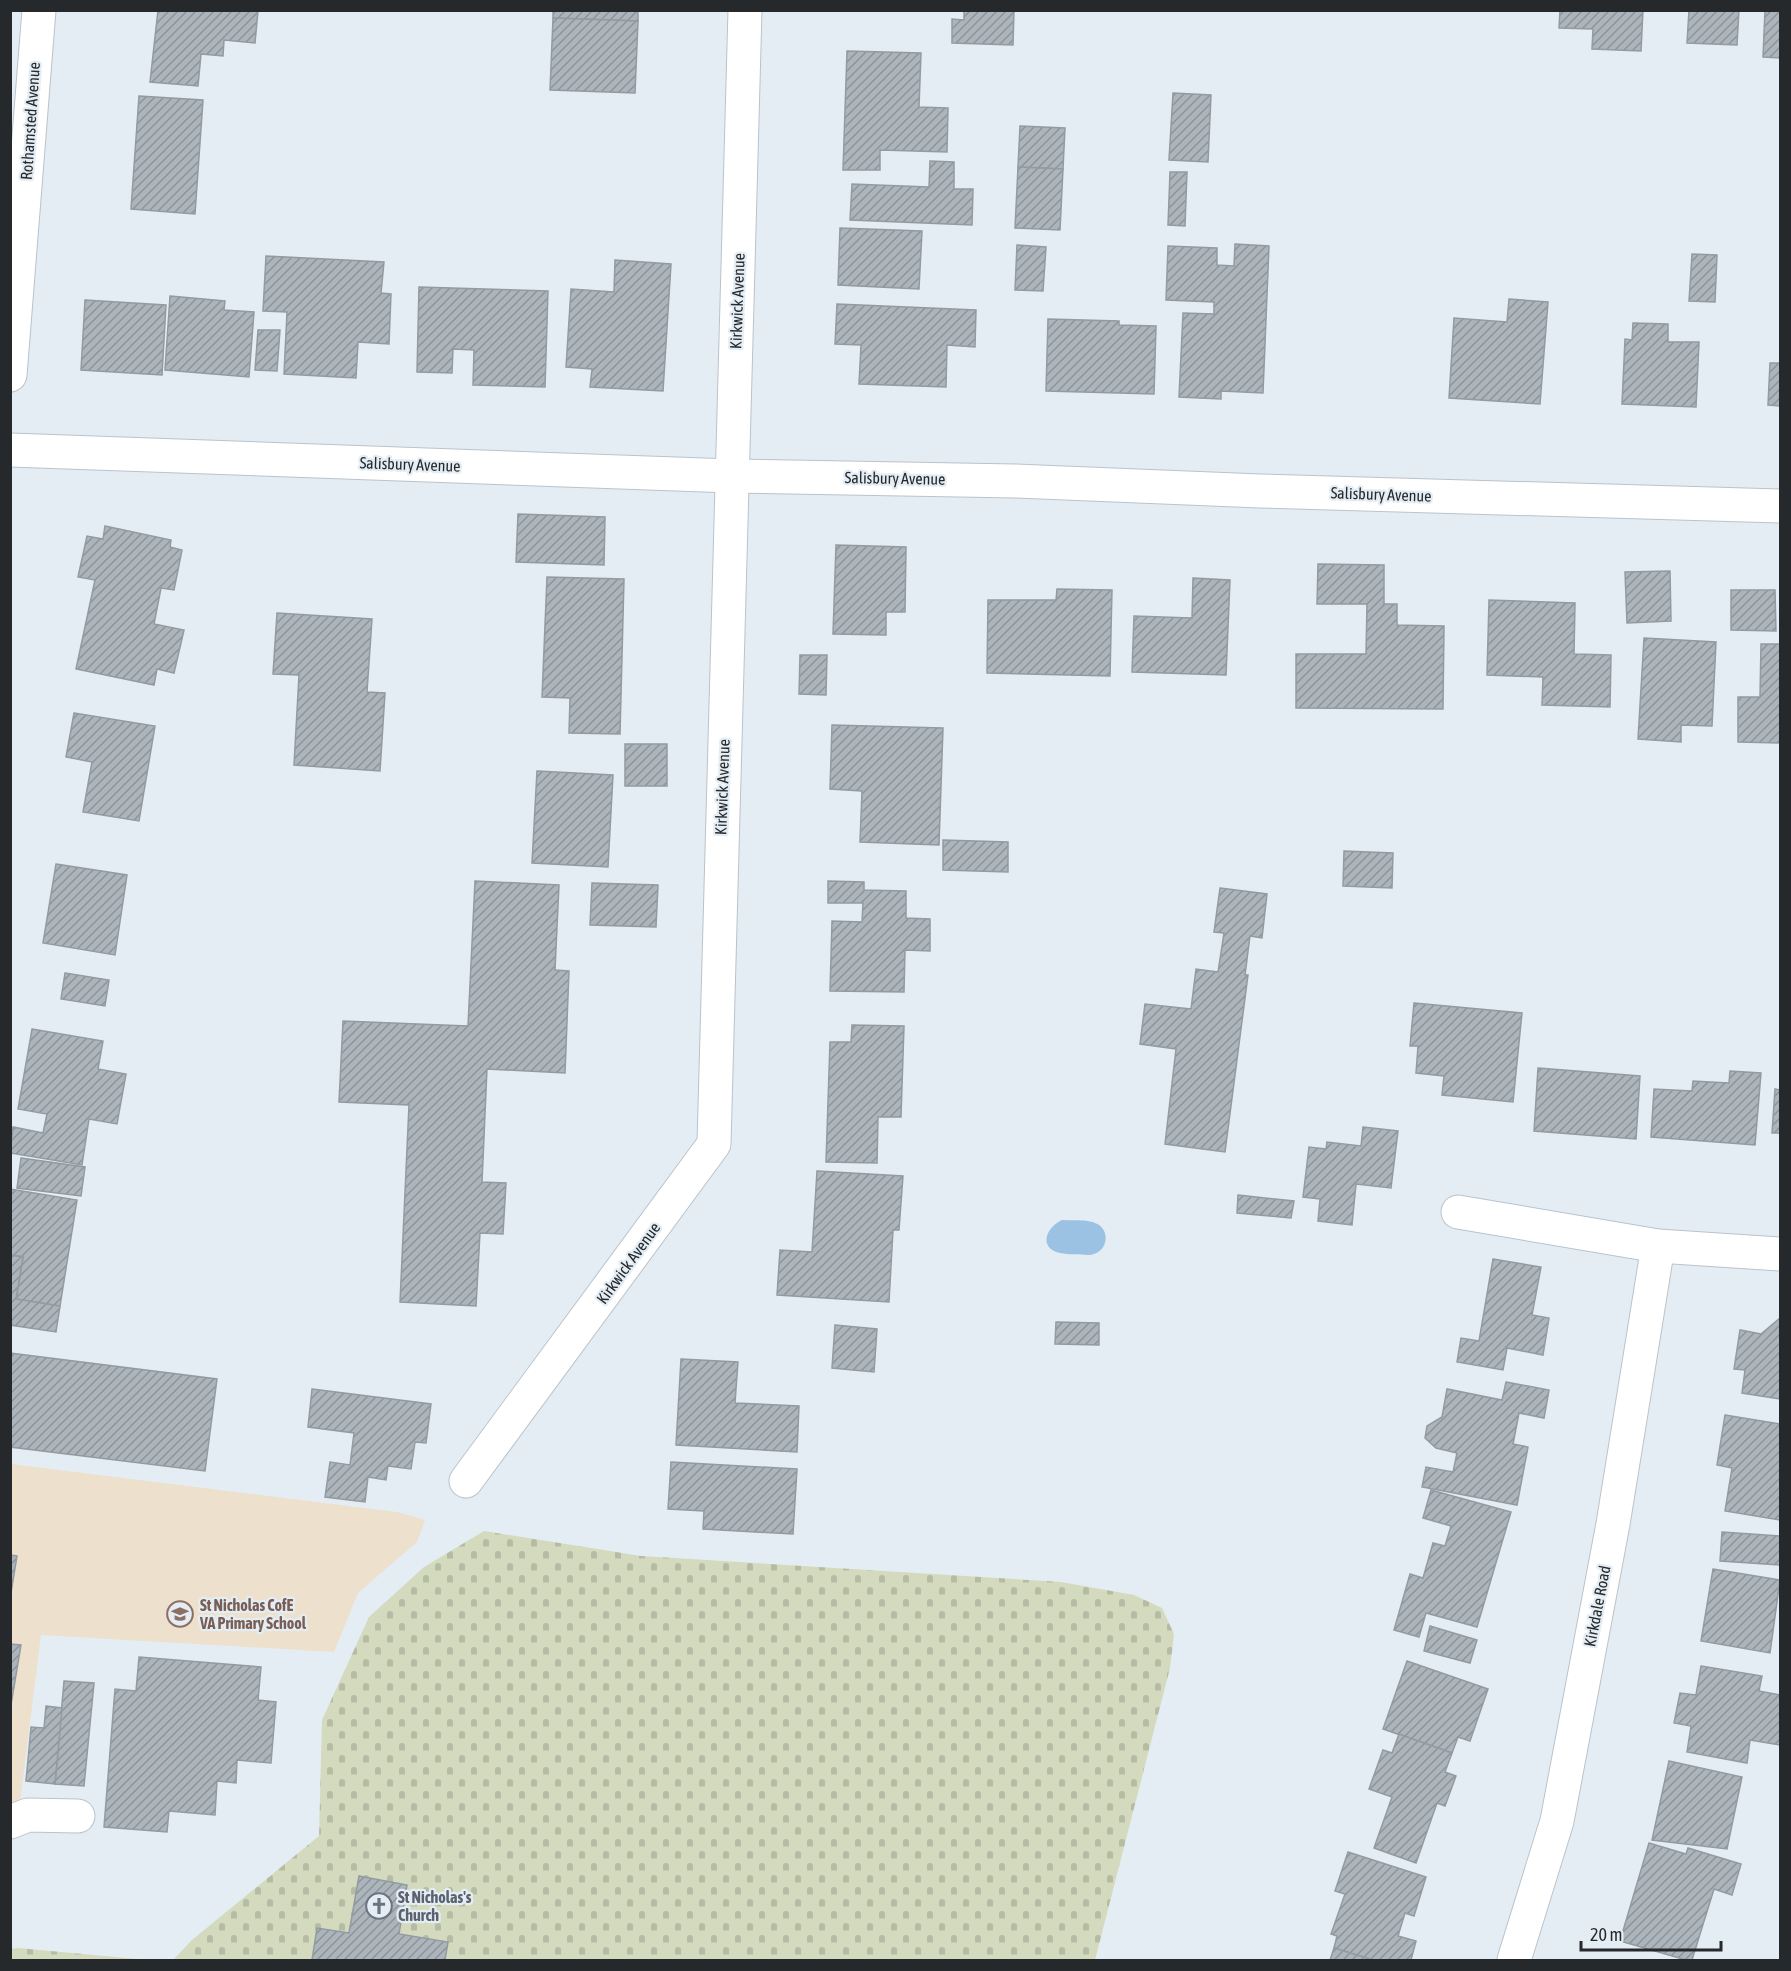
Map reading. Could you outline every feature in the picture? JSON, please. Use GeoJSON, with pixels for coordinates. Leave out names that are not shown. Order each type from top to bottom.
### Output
{"type":"FeatureCollection","features":[{"type":"Feature","properties":{"kind":"street","name":"Rothamsted Avenue"},"geometry":{"type":"LineString","coordinates":[[10,375],[39,10]]}},
{"type":"Feature","properties":{"kind":"street","name":"Kirkwick Avenue"},"geometry":{"type":"LineString","coordinates":[[466,1481],[714,1144],[745,10]]}},
{"type":"Feature","properties":{"kind":"street","name":"Salisbury Avenue"},"geometry":{"type":"LineString","coordinates":[[10,450],[732,476],[1015,481],[1260,491],[1780,506]]}},
{"type":"Feature","properties":{"kind":"street"},"geometry":{"type":"LineString","coordinates":[[1458,1212],[1658,1246],[1780,1254]]}},
{"type":"Feature","properties":{"kind":"street","name":"Kirkdale Road"},"geometry":{"type":"LineString","coordinates":[[1514,1960],[1557,1821],[1613,1524],[1658,1246]]}},
{"type":"Feature","properties":{"kind":"street"},"geometry":{"type":"LineString","coordinates":[[10,1822],[28,1815],[78,1816]]}},
{"type":"Feature","properties":{"kind":"shaded area","name":"St Nicholas CofE VA Primary School"},"geometry":{"type":"Polygon","coordinates":[[[11,1464],[397,1512],[425,1520],[417,1542],[358,1593],[334,1652],[41,1635],[20,1802],[11,1802],[11,1464]]]}},
{"type":"Feature","properties":{"kind":"green space"},"geometry":{"type":"Polygon","coordinates":[[[484,1531],[641,1556],[1061,1582],[1134,1595],[1162,1608],[1174,1634],[1170,1668],[1095,1960],[173,1960],[192,1940],[319,1836],[322,1720],[369,1617],[424,1567],[484,1531]]]}},
{"type":"Feature","properties":{"kind":"green space"},"geometry":{"type":"Polygon","coordinates":[[[11,1949],[148,1960],[11,1960],[11,1949]]]}},
{"type":"Feature","properties":{"kind":"water"},"geometry":{"type":"Polygon","coordinates":[[[1062,1220],[1087,1221],[1100,1226],[1106,1236],[1100,1251],[1088,1255],[1063,1254],[1049,1247],[1047,1237],[1049,1232],[1056,1223],[1062,1220]]]}},
{"type":"Feature","properties":{"kind":"building"},"geometry":{"type":"Polygon","coordinates":[[[158,10],[258,11],[255,43],[224,40],[223,56],[201,54],[198,86],[150,82],[158,10]]]}},
{"type":"Feature","properties":{"kind":"building"},"geometry":{"type":"Polygon","coordinates":[[[553,10],[638,10],[638,21],[553,18],[553,10]]]}},
{"type":"Feature","properties":{"kind":"building"},"geometry":{"type":"Polygon","coordinates":[[[964,10],[1014,10],[1013,45],[952,43],[952,19],[964,20],[964,10]]]}},
{"type":"Feature","properties":{"kind":"building"},"geometry":{"type":"Polygon","coordinates":[[[1560,10],[1643,10],[1641,51],[1592,49],[1593,29],[1559,28],[1560,10]]]}},
{"type":"Feature","properties":{"kind":"building"},"geometry":{"type":"Polygon","coordinates":[[[1689,10],[1739,10],[1737,45],[1687,43],[1689,10]]]}},
{"type":"Feature","properties":{"kind":"building"},"geometry":{"type":"Polygon","coordinates":[[[1765,10],[1780,10],[1780,58],[1763,57],[1765,10]]]}},
{"type":"Feature","properties":{"kind":"building"},"geometry":{"type":"Polygon","coordinates":[[[553,18],[638,21],[635,93],[550,90],[553,18]]]}},
{"type":"Feature","properties":{"kind":"building"},"geometry":{"type":"Polygon","coordinates":[[[847,51],[921,53],[919,107],[948,108],[947,152],[880,150],[880,170],[843,170],[847,51]]]}},
{"type":"Feature","properties":{"kind":"building"},"geometry":{"type":"Polygon","coordinates":[[[1173,93],[1211,95],[1208,162],[1169,160],[1173,93]]]}},
{"type":"Feature","properties":{"kind":"building"},"geometry":{"type":"Polygon","coordinates":[[[139,96],[203,100],[195,214],[131,209],[139,96]]]}},
{"type":"Feature","properties":{"kind":"building"},"geometry":{"type":"Polygon","coordinates":[[[1020,126],[1065,128],[1063,169],[1018,167],[1020,126]]]}},
{"type":"Feature","properties":{"kind":"building"},"geometry":{"type":"Polygon","coordinates":[[[930,161],[954,162],[954,189],[973,189],[972,225],[850,220],[852,184],[929,187],[930,161]]]}},
{"type":"Feature","properties":{"kind":"building"},"geometry":{"type":"Polygon","coordinates":[[[1018,167],[1063,169],[1060,230],[1015,228],[1018,167]]]}},
{"type":"Feature","properties":{"kind":"building"},"geometry":{"type":"Polygon","coordinates":[[[1170,172],[1187,172],[1185,226],[1168,225],[1170,172]]]}},
{"type":"Feature","properties":{"kind":"building"},"geometry":{"type":"Polygon","coordinates":[[[840,228],[922,231],[919,289],[838,285],[840,228]]]}},
{"type":"Feature","properties":{"kind":"building"},"geometry":{"type":"Polygon","coordinates":[[[1235,244],[1269,246],[1263,393],[1221,391],[1221,399],[1179,397],[1183,313],[1214,314],[1214,302],[1166,300],[1168,246],[1217,248],[1217,265],[1234,266],[1235,244]]]}},
{"type":"Feature","properties":{"kind":"building"},"geometry":{"type":"Polygon","coordinates":[[[1017,245],[1046,247],[1043,291],[1015,290],[1017,245]]]}},
{"type":"Feature","properties":{"kind":"building"},"geometry":{"type":"Polygon","coordinates":[[[1692,254],[1717,255],[1715,302],[1689,301],[1692,254]]]}},
{"type":"Feature","properties":{"kind":"building"},"geometry":{"type":"Polygon","coordinates":[[[266,256],[384,262],[381,293],[391,294],[389,344],[358,342],[356,378],[284,374],[287,312],[263,311],[266,256]]]}},
{"type":"Feature","properties":{"kind":"building"},"geometry":{"type":"Polygon","coordinates":[[[615,260],[671,264],[663,391],[590,387],[592,369],[566,367],[571,289],[614,292],[615,260]]]}},
{"type":"Feature","properties":{"kind":"building"},"geometry":{"type":"Polygon","coordinates":[[[419,287],[548,291],[545,387],[473,385],[474,350],[453,349],[452,373],[417,372],[419,287]]]}},
{"type":"Feature","properties":{"kind":"building"},"geometry":{"type":"Polygon","coordinates":[[[170,296],[225,301],[224,310],[254,312],[249,377],[165,370],[170,296]]]}},
{"type":"Feature","properties":{"kind":"building"},"geometry":{"type":"Polygon","coordinates":[[[1509,299],[1548,302],[1540,404],[1449,398],[1454,318],[1507,322],[1509,299]]]}},
{"type":"Feature","properties":{"kind":"building"},"geometry":{"type":"Polygon","coordinates":[[[85,300],[166,305],[162,375],[81,370],[85,300]]]}},
{"type":"Feature","properties":{"kind":"building"},"geometry":{"type":"Polygon","coordinates":[[[837,304],[976,310],[975,347],[947,345],[946,387],[859,384],[861,345],[835,344],[837,304]]]}},
{"type":"Feature","properties":{"kind":"building"},"geometry":{"type":"Polygon","coordinates":[[[1048,319],[1119,321],[1119,325],[1156,326],[1154,394],[1046,391],[1048,319]]]}},
{"type":"Feature","properties":{"kind":"building"},"geometry":{"type":"Polygon","coordinates":[[[1633,323],[1668,324],[1668,342],[1699,342],[1696,407],[1622,404],[1625,339],[1632,340],[1633,323]]]}},
{"type":"Feature","properties":{"kind":"building"},"geometry":{"type":"Polygon","coordinates":[[[258,330],[280,330],[277,371],[255,370],[258,330]]]}},
{"type":"Feature","properties":{"kind":"building"},"geometry":{"type":"Polygon","coordinates":[[[1770,363],[1780,363],[1780,406],[1768,405],[1770,363]]]}},
{"type":"Feature","properties":{"kind":"building"},"geometry":{"type":"Polygon","coordinates":[[[518,514],[605,517],[604,565],[516,562],[518,514]]]}},
{"type":"Feature","properties":{"kind":"building"},"geometry":{"type":"Polygon","coordinates":[[[105,526],[171,540],[170,547],[182,550],[174,590],[161,588],[154,624],[184,630],[174,673],[157,669],[154,685],[76,669],[95,580],[78,577],[87,536],[103,539],[105,526]]]}},
{"type":"Feature","properties":{"kind":"building"},"geometry":{"type":"Polygon","coordinates":[[[836,545],[906,547],[905,612],[886,612],[886,635],[833,634],[836,545]]]}},
{"type":"Feature","properties":{"kind":"building"},"geometry":{"type":"Polygon","coordinates":[[[1318,564],[1384,565],[1384,604],[1397,604],[1397,625],[1444,626],[1443,709],[1296,708],[1296,654],[1366,654],[1367,604],[1317,604],[1318,564]]]}},
{"type":"Feature","properties":{"kind":"building"},"geometry":{"type":"Polygon","coordinates":[[[1670,571],[1671,621],[1627,623],[1625,572],[1670,571]]]}},
{"type":"Feature","properties":{"kind":"building"},"geometry":{"type":"Polygon","coordinates":[[[547,577],[624,579],[620,734],[569,733],[570,698],[542,697],[547,577]]]}},
{"type":"Feature","properties":{"kind":"building"},"geometry":{"type":"Polygon","coordinates":[[[1193,578],[1230,580],[1226,675],[1132,672],[1134,616],[1192,618],[1193,578]]]}},
{"type":"Feature","properties":{"kind":"building"},"geometry":{"type":"Polygon","coordinates":[[[1057,589],[1112,590],[1110,676],[987,673],[988,600],[1056,600],[1057,589]]]}},
{"type":"Feature","properties":{"kind":"building"},"geometry":{"type":"Polygon","coordinates":[[[1731,590],[1775,590],[1776,631],[1731,630],[1731,590]]]}},
{"type":"Feature","properties":{"kind":"building"},"geometry":{"type":"Polygon","coordinates":[[[1489,600],[1575,603],[1574,654],[1611,655],[1610,707],[1542,705],[1543,677],[1487,675],[1489,600]]]}},
{"type":"Feature","properties":{"kind":"building"},"geometry":{"type":"Polygon","coordinates":[[[277,613],[372,619],[367,692],[385,693],[380,771],[294,765],[299,675],[273,674],[277,613]]]}},
{"type":"Feature","properties":{"kind":"building"},"geometry":{"type":"Polygon","coordinates":[[[1644,638],[1716,642],[1712,726],[1681,725],[1681,742],[1638,739],[1644,638]]]}},
{"type":"Feature","properties":{"kind":"building"},"geometry":{"type":"Polygon","coordinates":[[[1761,644],[1780,644],[1780,743],[1738,742],[1738,697],[1760,697],[1761,644]]]}},
{"type":"Feature","properties":{"kind":"building"},"geometry":{"type":"Polygon","coordinates":[[[800,655],[827,655],[826,695],[799,694],[800,655]]]}},
{"type":"Feature","properties":{"kind":"building"},"geometry":{"type":"Polygon","coordinates":[[[74,713],[155,726],[139,821],[83,812],[92,762],[66,757],[74,713]]]}},
{"type":"Feature","properties":{"kind":"building"},"geometry":{"type":"Polygon","coordinates":[[[832,725],[943,728],[939,845],[860,842],[862,791],[830,789],[832,725]]]}},
{"type":"Feature","properties":{"kind":"building"},"geometry":{"type":"Polygon","coordinates":[[[625,744],[667,744],[667,786],[625,786],[625,744]]]}},
{"type":"Feature","properties":{"kind":"building"},"geometry":{"type":"Polygon","coordinates":[[[537,771],[613,775],[608,867],[532,863],[537,771]]]}},
{"type":"Feature","properties":{"kind":"building"},"geometry":{"type":"Polygon","coordinates":[[[943,840],[1008,842],[1008,872],[943,870],[943,840]]]}},
{"type":"Feature","properties":{"kind":"building"},"geometry":{"type":"Polygon","coordinates":[[[1344,851],[1393,853],[1392,888],[1343,886],[1344,851]]]}},
{"type":"Feature","properties":{"kind":"building"},"geometry":{"type":"Polygon","coordinates":[[[56,864],[127,875],[115,955],[43,943],[56,864]]]}},
{"type":"Feature","properties":{"kind":"building"},"geometry":{"type":"Polygon","coordinates":[[[475,881],[559,885],[555,970],[569,971],[565,1073],[487,1069],[482,1182],[506,1183],[503,1234],[480,1233],[476,1306],[400,1302],[409,1105],[339,1102],[343,1021],[468,1026],[475,881]]]}},
{"type":"Feature","properties":{"kind":"building"},"geometry":{"type":"Polygon","coordinates":[[[828,881],[864,882],[864,890],[906,891],[906,918],[930,919],[930,951],[905,950],[904,992],[830,991],[832,921],[862,922],[863,903],[828,903],[828,881]]]}},
{"type":"Feature","properties":{"kind":"building"},"geometry":{"type":"Polygon","coordinates":[[[592,883],[658,885],[656,927],[590,925],[592,883]]]}},
{"type":"Feature","properties":{"kind":"building"},"geometry":{"type":"Polygon","coordinates":[[[1220,888],[1267,894],[1262,938],[1250,936],[1245,975],[1248,975],[1225,1152],[1165,1144],[1176,1049],[1140,1044],[1145,1004],[1191,1009],[1196,969],[1218,972],[1224,933],[1214,932],[1220,888]]]}},
{"type":"Feature","properties":{"kind":"building"},"geometry":{"type":"Polygon","coordinates":[[[65,973],[109,980],[105,1006],[61,999],[65,973]]]}},
{"type":"Feature","properties":{"kind":"building"},"geometry":{"type":"Polygon","coordinates":[[[1414,1003],[1522,1013],[1513,1102],[1442,1095],[1444,1076],[1416,1073],[1418,1046],[1410,1046],[1414,1003]]]}},
{"type":"Feature","properties":{"kind":"building"},"geometry":{"type":"Polygon","coordinates":[[[852,1025],[904,1026],[901,1117],[878,1117],[877,1163],[826,1162],[830,1042],[851,1042],[852,1025]]]}},
{"type":"Feature","properties":{"kind":"building"},"geometry":{"type":"Polygon","coordinates":[[[32,1029],[103,1041],[98,1069],[126,1074],[117,1124],[89,1119],[82,1165],[10,1153],[13,1127],[43,1133],[47,1114],[18,1109],[32,1029]]]}},
{"type":"Feature","properties":{"kind":"building"},"geometry":{"type":"Polygon","coordinates":[[[1538,1068],[1640,1076],[1636,1139],[1534,1131],[1538,1068]]]}},
{"type":"Feature","properties":{"kind":"building"},"geometry":{"type":"Polygon","coordinates":[[[1730,1071],[1761,1073],[1755,1145],[1651,1137],[1654,1089],[1692,1091],[1693,1081],[1729,1083],[1730,1071]]]}},
{"type":"Feature","properties":{"kind":"building"},"geometry":{"type":"Polygon","coordinates":[[[1775,1089],[1780,1090],[1780,1133],[1772,1133],[1775,1089]]]}},
{"type":"Feature","properties":{"kind":"building"},"geometry":{"type":"Polygon","coordinates":[[[1363,1127],[1398,1131],[1391,1188],[1356,1184],[1352,1225],[1318,1221],[1320,1199],[1303,1197],[1309,1147],[1326,1149],[1327,1142],[1361,1146],[1363,1127]]]}},
{"type":"Feature","properties":{"kind":"building"},"geometry":{"type":"Polygon","coordinates":[[[21,1158],[85,1167],[81,1196],[17,1188],[21,1158]]]}},
{"type":"Feature","properties":{"kind":"building"},"geometry":{"type":"Polygon","coordinates":[[[817,1171],[903,1176],[899,1230],[893,1230],[889,1302],[777,1295],[780,1250],[812,1252],[817,1171]]]}},
{"type":"Feature","properties":{"kind":"building"},"geometry":{"type":"Polygon","coordinates":[[[10,1189],[77,1200],[60,1306],[16,1299],[23,1257],[10,1255],[10,1189]]]}},
{"type":"Feature","properties":{"kind":"building"},"geometry":{"type":"Polygon","coordinates":[[[1238,1195],[1294,1201],[1291,1218],[1237,1213],[1238,1195]]]}},
{"type":"Feature","properties":{"kind":"building"},"geometry":{"type":"Polygon","coordinates":[[[10,1255],[23,1257],[16,1299],[60,1306],[56,1332],[10,1325],[10,1255]]]}},
{"type":"Feature","properties":{"kind":"building"},"geometry":{"type":"Polygon","coordinates":[[[1493,1259],[1541,1267],[1532,1315],[1549,1318],[1543,1355],[1507,1348],[1503,1370],[1457,1362],[1461,1338],[1479,1341],[1493,1259]]]}},
{"type":"Feature","properties":{"kind":"building"},"geometry":{"type":"Polygon","coordinates":[[[1780,1318],[1780,1399],[1742,1393],[1745,1370],[1734,1369],[1740,1330],[1761,1334],[1780,1318]]]}},
{"type":"Feature","properties":{"kind":"building"},"geometry":{"type":"Polygon","coordinates":[[[1056,1322],[1099,1323],[1099,1345],[1055,1344],[1056,1322]]]}},
{"type":"Feature","properties":{"kind":"building"},"geometry":{"type":"Polygon","coordinates":[[[835,1325],[877,1329],[874,1372],[832,1368],[835,1325]]]}},
{"type":"Feature","properties":{"kind":"building"},"geometry":{"type":"Polygon","coordinates":[[[10,1353],[217,1379],[205,1471],[10,1447],[10,1353]]]}},
{"type":"Feature","properties":{"kind":"building"},"geometry":{"type":"Polygon","coordinates":[[[681,1359],[738,1362],[735,1403],[799,1406],[797,1452],[676,1445],[681,1359]]]}},
{"type":"Feature","properties":{"kind":"building"},"geometry":{"type":"Polygon","coordinates":[[[1506,1382],[1549,1390],[1544,1418],[1519,1413],[1513,1444],[1528,1447],[1517,1505],[1422,1487],[1426,1467],[1453,1472],[1457,1453],[1436,1448],[1425,1438],[1427,1426],[1442,1417],[1447,1389],[1502,1400],[1506,1382]]]}},
{"type":"Feature","properties":{"kind":"building"},"geometry":{"type":"Polygon","coordinates":[[[312,1389],[431,1404],[426,1443],[415,1442],[411,1469],[388,1466],[386,1480],[368,1477],[365,1502],[325,1497],[330,1462],[350,1465],[354,1433],[308,1427],[312,1389]]]}},
{"type":"Feature","properties":{"kind":"building"},"geometry":{"type":"Polygon","coordinates":[[[1725,1415],[1780,1424],[1780,1520],[1725,1511],[1732,1468],[1717,1465],[1725,1415]]]}},
{"type":"Feature","properties":{"kind":"building"},"geometry":{"type":"Polygon","coordinates":[[[671,1462],[797,1469],[793,1534],[703,1529],[704,1511],[668,1509],[671,1462]]]}},
{"type":"Feature","properties":{"kind":"building"},"geometry":{"type":"Polygon","coordinates":[[[1431,1490],[1511,1512],[1477,1627],[1426,1613],[1419,1637],[1394,1630],[1410,1574],[1423,1578],[1433,1543],[1445,1546],[1451,1526],[1423,1518],[1431,1490]]]}},
{"type":"Feature","properties":{"kind":"building"},"geometry":{"type":"Polygon","coordinates":[[[1722,1532],[1780,1536],[1780,1565],[1720,1561],[1722,1532]]]}},
{"type":"Feature","properties":{"kind":"building"},"geometry":{"type":"Polygon","coordinates":[[[10,1555],[17,1556],[10,1599],[10,1555]]]}},
{"type":"Feature","properties":{"kind":"building"},"geometry":{"type":"Polygon","coordinates":[[[1713,1569],[1780,1580],[1770,1653],[1701,1641],[1713,1569]]]}},
{"type":"Feature","properties":{"kind":"building"},"geometry":{"type":"Polygon","coordinates":[[[1430,1626],[1477,1640],[1470,1663],[1424,1651],[1430,1626]]]}},
{"type":"Feature","properties":{"kind":"building"},"geometry":{"type":"Polygon","coordinates":[[[10,1644],[21,1645],[10,1711],[10,1644]]]}},
{"type":"Feature","properties":{"kind":"building"},"geometry":{"type":"Polygon","coordinates":[[[139,1657],[261,1667],[258,1700],[276,1702],[271,1763],[237,1760],[236,1783],[217,1781],[215,1815],[169,1811],[167,1832],[104,1827],[115,1689],[136,1691],[139,1657]]]}},
{"type":"Feature","properties":{"kind":"building"},"geometry":{"type":"Polygon","coordinates":[[[1407,1661],[1488,1689],[1470,1741],[1458,1737],[1452,1753],[1383,1729],[1407,1661]]]}},
{"type":"Feature","properties":{"kind":"building"},"geometry":{"type":"Polygon","coordinates":[[[1701,1666],[1762,1676],[1759,1691],[1780,1695],[1780,1745],[1750,1740],[1747,1763],[1687,1752],[1691,1726],[1674,1723],[1680,1693],[1696,1695],[1701,1666]]]}},
{"type":"Feature","properties":{"kind":"building"},"geometry":{"type":"Polygon","coordinates":[[[64,1681],[94,1683],[84,1786],[55,1784],[64,1681]]]}},
{"type":"Feature","properties":{"kind":"building"},"geometry":{"type":"Polygon","coordinates":[[[46,1706],[62,1708],[55,1784],[26,1781],[31,1727],[44,1728],[46,1706]]]}},
{"type":"Feature","properties":{"kind":"building"},"geometry":{"type":"Polygon","coordinates":[[[1399,1734],[1452,1753],[1445,1772],[1456,1776],[1445,1806],[1437,1803],[1416,1863],[1374,1848],[1392,1797],[1369,1789],[1383,1750],[1392,1753],[1399,1734]]]}},
{"type":"Feature","properties":{"kind":"building"},"geometry":{"type":"Polygon","coordinates":[[[1669,1761],[1742,1777],[1727,1849],[1652,1840],[1669,1761]]]}},
{"type":"Feature","properties":{"kind":"building"},"geometry":{"type":"Polygon","coordinates":[[[1649,1843],[1686,1854],[1688,1848],[1741,1864],[1732,1895],[1714,1889],[1692,1960],[1620,1941],[1649,1843]]]}},
{"type":"Feature","properties":{"kind":"building"},"geometry":{"type":"Polygon","coordinates":[[[1348,1852],[1426,1877],[1414,1916],[1405,1913],[1398,1936],[1416,1941],[1411,1960],[1373,1960],[1334,1948],[1337,1936],[1331,1934],[1345,1894],[1335,1891],[1348,1852]]]}},
{"type":"Feature","properties":{"kind":"building","name":"St Nicholas's Church"},"geometry":{"type":"Polygon","coordinates":[[[359,1876],[407,1885],[399,1934],[448,1942],[445,1960],[312,1960],[317,1928],[349,1933],[359,1876]]]}},
{"type":"Feature","properties":{"kind":"building"},"geometry":{"type":"Polygon","coordinates":[[[1334,1948],[1373,1960],[1330,1960],[1334,1948]]]}},
{"type":"Feature","properties":{"kind":"place","name":"St Nicholas CofE VA Primary School"},"geometry":{"type":"Point","coordinates":[180,1614]}},
{"type":"Feature","properties":{"kind":"place","name":"St Nicholas's Church"},"geometry":{"type":"Point","coordinates":[379,1906]}}]}
